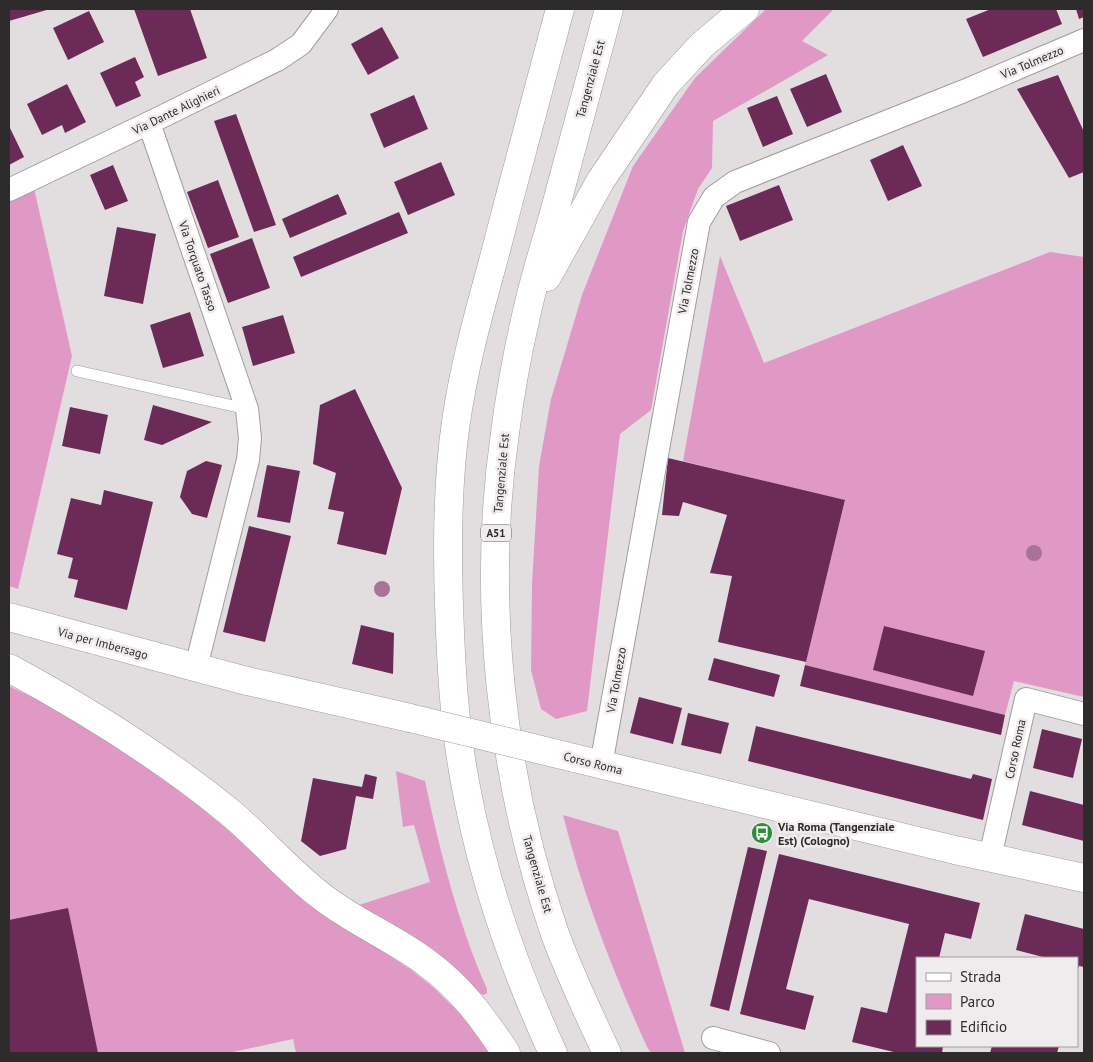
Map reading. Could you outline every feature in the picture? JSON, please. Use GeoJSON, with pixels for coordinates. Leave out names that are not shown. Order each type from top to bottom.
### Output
{"type":"FeatureCollection","features":[{"type":"Feature","properties":{"kind":"main road"},"geometry":{"type":"LineString","coordinates":[[553,1053],[511,952],[491,890],[465,784],[450,653],[448,557],[451,476],[459,399],[478,318],[560,9]]}},
{"type":"Feature","properties":{"kind":"main road","name":"Tangenziale Est"},"geometry":{"type":"LineString","coordinates":[[607,1053],[556,936],[540,886],[518,796],[504,706],[496,597],[496,542],[504,434],[526,316],[609,9]]}},
{"type":"Feature","properties":{"kind":"main road"},"geometry":{"type":"LineString","coordinates":[[526,316],[601,180],[666,84],[702,45],[745,9]]}},
{"type":"Feature","properties":{"kind":"main road","name":"Via per Imbersago"},"geometry":{"type":"LineString","coordinates":[[9,618],[196,667]]}},
{"type":"Feature","properties":{"kind":"main road","name":"Corso Roma"},"geometry":{"type":"LineString","coordinates":[[196,667],[243,680],[1084,878]]}},
{"type":"Feature","properties":{"kind":"main road"},"geometry":{"type":"LineString","coordinates":[[9,668],[89,714],[156,756],[229,811],[300,879],[323,898],[426,962],[463,995],[480,1014],[506,1053]]}},
{"type":"Feature","properties":{"kind":"street","name":"Via Dante Alighieri"},"geometry":{"type":"LineString","coordinates":[[9,190],[277,60],[301,44],[327,9]]}},
{"type":"Feature","properties":{"kind":"street","name":"Via Tolmezzo"},"geometry":{"type":"LineString","coordinates":[[601,765],[699,222],[714,197],[735,182],[964,91],[1084,40]]}},
{"type":"Feature","properties":{"kind":"street","name":"Via Torquato Tasso"},"geometry":{"type":"LineString","coordinates":[[149,123],[246,409],[250,438],[248,460],[196,667]]}},
{"type":"Feature","properties":{"kind":"street","name":"Corso Roma"},"geometry":{"type":"LineString","coordinates":[[990,857],[1026,700],[1084,714]]}},
{"type":"Feature","properties":{"kind":"street"},"geometry":{"type":"LineString","coordinates":[[713,1038],[769,1053]]}},
{"type":"Feature","properties":{"kind":"lane"},"geometry":{"type":"LineString","coordinates":[[77,371],[246,409]]}},
{"type":"Feature","properties":{"kind":"green space"},"geometry":{"type":"Polygon","coordinates":[[[766,9],[834,9],[802,41],[828,55],[713,121],[712,168],[698,189],[683,231],[651,410],[620,434],[587,711],[556,719],[541,709],[531,670],[532,584],[539,466],[551,399],[582,295],[633,166],[695,78],[766,9]]]}},
{"type":"Feature","properties":{"kind":"green space"},"geometry":{"type":"Polygon","coordinates":[[[34,188],[72,356],[18,589],[9,586],[9,200],[34,188]]]}},
{"type":"Feature","properties":{"kind":"green space"},"geometry":{"type":"Polygon","coordinates":[[[1050,252],[1084,257],[1084,697],[1014,681],[1005,715],[805,665],[845,501],[683,461],[720,256],[764,363],[1050,252]]]}},
{"type":"Feature","properties":{"kind":"green space"},"geometry":{"type":"Polygon","coordinates":[[[9,686],[46,704],[156,771],[239,839],[284,882],[332,919],[410,969],[433,987],[473,1026],[490,1053],[296,1053],[293,1039],[228,1053],[9,1053],[9,686]]]}},
{"type":"Feature","properties":{"kind":"green space"},"geometry":{"type":"Polygon","coordinates":[[[396,771],[425,781],[451,887],[467,939],[487,989],[487,993],[484,995],[441,956],[359,905],[430,882],[414,825],[403,827],[396,771]]]}},
{"type":"Feature","properties":{"kind":"green space"},"geometry":{"type":"Polygon","coordinates":[[[563,815],[618,831],[685,1053],[651,1053],[647,1047],[622,990],[589,904],[563,815]]]}},
{"type":"Feature","properties":{"kind":"building"},"geometry":{"type":"Polygon","coordinates":[[[9,9],[50,9],[9,21],[9,9]]]}},
{"type":"Feature","properties":{"kind":"building"},"geometry":{"type":"Polygon","coordinates":[[[134,9],[190,9],[207,58],[158,76],[134,9]]]}},
{"type":"Feature","properties":{"kind":"building"},"geometry":{"type":"Polygon","coordinates":[[[991,9],[1056,9],[1062,24],[983,57],[966,19],[991,9]]]}},
{"type":"Feature","properties":{"kind":"building"},"geometry":{"type":"Polygon","coordinates":[[[1076,9],[1084,9],[1084,17],[1079,19],[1076,9]]]}},
{"type":"Feature","properties":{"kind":"building"},"geometry":{"type":"Polygon","coordinates":[[[89,11],[104,42],[68,60],[53,28],[89,11]]]}},
{"type":"Feature","properties":{"kind":"building"},"geometry":{"type":"Polygon","coordinates":[[[382,27],[399,58],[368,75],[351,44],[382,27]]]}},
{"type":"Feature","properties":{"kind":"building"},"geometry":{"type":"Polygon","coordinates":[[[135,57],[144,77],[135,82],[141,96],[116,107],[100,73],[135,57]]]}},
{"type":"Feature","properties":{"kind":"building"},"geometry":{"type":"Polygon","coordinates":[[[826,74],[842,112],[807,127],[790,89],[826,74]]]}},
{"type":"Feature","properties":{"kind":"building"},"geometry":{"type":"Polygon","coordinates":[[[1058,75],[1084,132],[1084,172],[1069,178],[1017,89],[1058,75]]]}},
{"type":"Feature","properties":{"kind":"building"},"geometry":{"type":"Polygon","coordinates":[[[67,84],[86,122],[65,133],[62,125],[42,135],[27,104],[67,84]]]}},
{"type":"Feature","properties":{"kind":"building"},"geometry":{"type":"Polygon","coordinates":[[[414,95],[428,129],[384,148],[370,114],[414,95]]]}},
{"type":"Feature","properties":{"kind":"building"},"geometry":{"type":"Polygon","coordinates":[[[777,96],[793,134],[763,147],[747,108],[777,96]]]}},
{"type":"Feature","properties":{"kind":"building"},"geometry":{"type":"Polygon","coordinates":[[[236,114],[276,225],[254,232],[214,121],[236,114]]]}},
{"type":"Feature","properties":{"kind":"building"},"geometry":{"type":"Polygon","coordinates":[[[9,126],[24,157],[9,165],[9,126]]]}},
{"type":"Feature","properties":{"kind":"building"},"geometry":{"type":"Polygon","coordinates":[[[903,145],[922,186],[888,201],[870,160],[903,145]]]}},
{"type":"Feature","properties":{"kind":"building"},"geometry":{"type":"Polygon","coordinates":[[[441,162],[455,195],[408,215],[394,182],[441,162]]]}},
{"type":"Feature","properties":{"kind":"building"},"geometry":{"type":"Polygon","coordinates":[[[113,165],[128,201],[105,210],[90,175],[113,165]]]}},
{"type":"Feature","properties":{"kind":"building"},"geometry":{"type":"Polygon","coordinates":[[[218,180],[239,237],[208,248],[187,192],[218,180]]]}},
{"type":"Feature","properties":{"kind":"building"},"geometry":{"type":"Polygon","coordinates":[[[779,185],[793,220],[740,241],[726,206],[779,185]]]}},
{"type":"Feature","properties":{"kind":"building"},"geometry":{"type":"Polygon","coordinates":[[[338,194],[347,214],[290,238],[282,219],[338,194]]]}},
{"type":"Feature","properties":{"kind":"building"},"geometry":{"type":"Polygon","coordinates":[[[399,212],[408,233],[301,277],[293,257],[399,212]]]}},
{"type":"Feature","properties":{"kind":"building"},"geometry":{"type":"Polygon","coordinates":[[[117,227],[156,234],[143,304],[104,296],[117,227]]]}},
{"type":"Feature","properties":{"kind":"building"},"geometry":{"type":"Polygon","coordinates":[[[252,238],[270,288],[228,303],[210,254],[252,238]]]}},
{"type":"Feature","properties":{"kind":"building"},"geometry":{"type":"Polygon","coordinates":[[[190,312],[204,356],[163,368],[150,325],[190,312]]]}},
{"type":"Feature","properties":{"kind":"building"},"geometry":{"type":"Polygon","coordinates":[[[283,315],[295,353],[253,366],[242,327],[283,315]]]}},
{"type":"Feature","properties":{"kind":"building"},"geometry":{"type":"Polygon","coordinates":[[[355,389],[402,488],[386,555],[337,544],[344,512],[328,509],[336,473],[313,464],[320,405],[355,389]]]}},
{"type":"Feature","properties":{"kind":"building"},"geometry":{"type":"Polygon","coordinates":[[[153,405],[212,422],[162,445],[144,440],[153,405]]]}},
{"type":"Feature","properties":{"kind":"building"},"geometry":{"type":"Polygon","coordinates":[[[70,407],[108,415],[100,454],[62,446],[70,407]]]}},
{"type":"Feature","properties":{"kind":"building"},"geometry":{"type":"Polygon","coordinates":[[[668,458],[845,500],[806,662],[718,642],[732,576],[710,573],[727,515],[683,502],[679,516],[662,515],[668,458]]]}},
{"type":"Feature","properties":{"kind":"building"},"geometry":{"type":"Polygon","coordinates":[[[206,461],[222,465],[207,518],[192,514],[180,497],[187,471],[206,461]]]}},
{"type":"Feature","properties":{"kind":"building"},"geometry":{"type":"Polygon","coordinates":[[[267,465],[300,471],[290,523],[257,517],[267,465]]]}},
{"type":"Feature","properties":{"kind":"building"},"geometry":{"type":"Polygon","coordinates":[[[104,490],[153,502],[127,610],[74,597],[78,580],[68,578],[73,558],[57,554],[71,498],[101,505],[104,490]]]}},
{"type":"Feature","properties":{"kind":"building"},"geometry":{"type":"Polygon","coordinates":[[[249,526],[291,536],[265,642],[223,632],[249,526]]]}},
{"type":"Feature","properties":{"kind":"building"},"geometry":{"type":"Polygon","coordinates":[[[361,625],[394,633],[393,674],[352,664],[361,625]]]}},
{"type":"Feature","properties":{"kind":"building"},"geometry":{"type":"Polygon","coordinates":[[[884,626],[985,651],[973,696],[873,670],[884,626]]]}},
{"type":"Feature","properties":{"kind":"building"},"geometry":{"type":"Polygon","coordinates":[[[714,658],[780,675],[774,697],[708,680],[714,658]]]}},
{"type":"Feature","properties":{"kind":"building"},"geometry":{"type":"Polygon","coordinates":[[[805,665],[1005,715],[1001,735],[800,686],[805,665]]]}},
{"type":"Feature","properties":{"kind":"building"},"geometry":{"type":"Polygon","coordinates":[[[639,697],[682,708],[673,744],[630,733],[639,697]]]}},
{"type":"Feature","properties":{"kind":"building"},"geometry":{"type":"Polygon","coordinates":[[[688,713],[729,723],[721,754],[681,745],[688,713]]]}},
{"type":"Feature","properties":{"kind":"building"},"geometry":{"type":"Polygon","coordinates":[[[756,726],[971,779],[973,774],[992,779],[983,820],[748,761],[756,726]]]}},
{"type":"Feature","properties":{"kind":"building"},"geometry":{"type":"Polygon","coordinates":[[[1042,729],[1082,739],[1073,778],[1033,768],[1042,729]]]}},
{"type":"Feature","properties":{"kind":"building"},"geometry":{"type":"Polygon","coordinates":[[[365,774],[377,777],[373,799],[356,796],[346,849],[320,856],[301,841],[313,778],[362,787],[365,774]]]}},
{"type":"Feature","properties":{"kind":"building"},"geometry":{"type":"Polygon","coordinates":[[[1030,791],[1084,805],[1084,841],[1022,825],[1030,791]]]}},
{"type":"Feature","properties":{"kind":"building"},"geometry":{"type":"Polygon","coordinates":[[[748,847],[767,851],[729,1011],[710,1006],[748,847]]]}},
{"type":"Feature","properties":{"kind":"building"},"geometry":{"type":"Polygon","coordinates":[[[779,854],[980,903],[971,939],[945,933],[939,957],[916,957],[916,1047],[943,1047],[942,1053],[898,1053],[852,1042],[861,1007],[887,1013],[909,924],[809,899],[786,989],[814,996],[805,1030],[740,1014],[779,854]]]}},
{"type":"Feature","properties":{"kind":"building"},"geometry":{"type":"Polygon","coordinates":[[[68,908],[98,1053],[9,1053],[9,920],[68,908]]]}},
{"type":"Feature","properties":{"kind":"building"},"geometry":{"type":"Polygon","coordinates":[[[1025,914],[1084,929],[1084,967],[1079,966],[1078,969],[1078,957],[1043,957],[1016,950],[1025,914]]]}},
{"type":"Feature","properties":{"kind":"building"},"geometry":{"type":"Polygon","coordinates":[[[992,1047],[1059,1047],[1057,1053],[990,1053],[992,1047]]]}},
{"type":"Feature","properties":{"kind":"place","name":"Via Roma (Tangenziale Est) (Cologno)"},"geometry":{"type":"Point","coordinates":[762,833]}}]}
